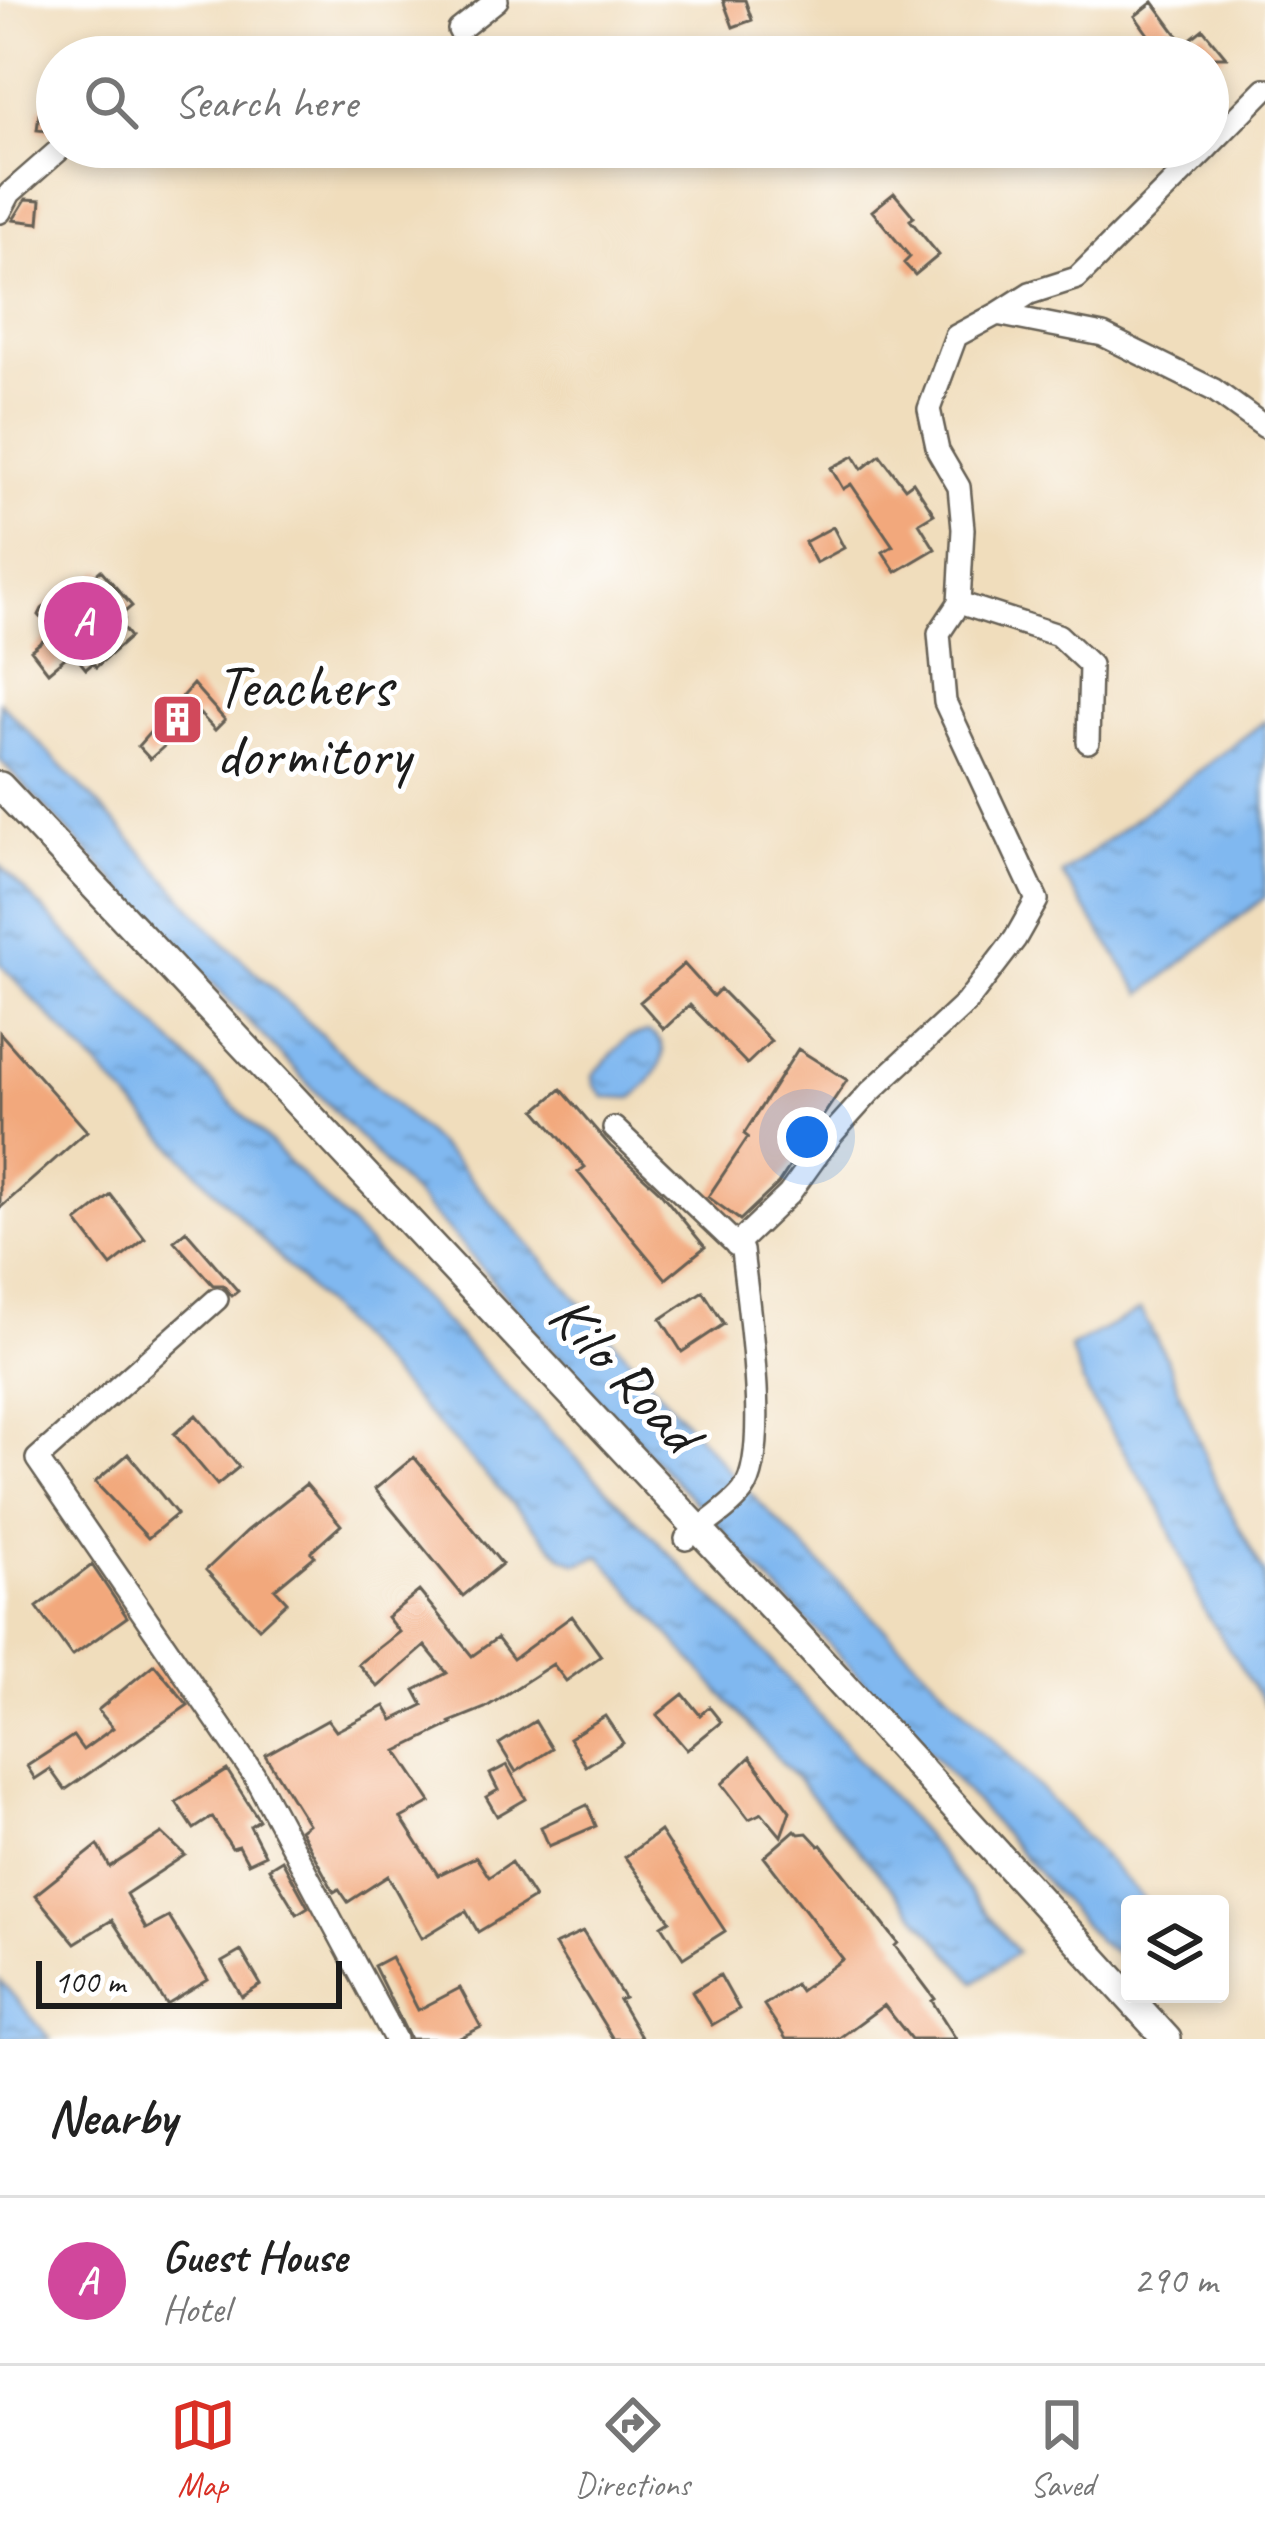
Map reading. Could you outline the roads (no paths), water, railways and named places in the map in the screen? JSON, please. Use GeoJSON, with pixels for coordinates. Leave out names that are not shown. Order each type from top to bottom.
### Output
{"type":"FeatureCollection","features":[{"type":"Feature","properties":{"kind":"street"},"geometry":{"type":"LineString","coordinates":[[459,30],[497,0]]}},
{"type":"Feature","properties":{"kind":"street"},"geometry":{"type":"LineString","coordinates":[[1229,126],[1265,89]]}},
{"type":"Feature","properties":{"kind":"street"},"geometry":{"type":"LineString","coordinates":[[0,212],[10,193],[39,168]]}},
{"type":"Feature","properties":{"kind":"street"},"geometry":{"type":"LineString","coordinates":[[736,1245],[789,1194],[870,1092],[966,1004],[1015,939],[1037,900],[945,702],[939,633],[959,603],[963,529],[959,487],[938,451],[929,409],[956,336],[1030,293],[1077,278],[1187,168]]}},
{"type":"Feature","properties":{"kind":"street"},"geometry":{"type":"LineString","coordinates":[[997,314],[1103,335],[1214,390],[1265,427]]}},
{"type":"Feature","properties":{"kind":"street"},"geometry":{"type":"LineString","coordinates":[[959,603],[1058,634],[1090,665],[1088,742]]}},
{"type":"Feature","properties":{"kind":"street","name":"Kilo Road"},"geometry":{"type":"LineString","coordinates":[[0,786],[1167,2039]]}},
{"type":"Feature","properties":{"kind":"street","name":"Kilo Road"},"geometry":{"type":"LineString","coordinates":[[0,812],[692,1534],[1148,2039]]}},
{"type":"Feature","properties":{"kind":"street"},"geometry":{"type":"LineString","coordinates":[[614,1128],[742,1250],[752,1353],[754,1449],[742,1492],[692,1534]]}},
{"type":"Feature","properties":{"kind":"street"},"geometry":{"type":"LineString","coordinates":[[217,1299],[38,1459],[254,1774],[395,2039]]}},
{"type":"Feature","properties":{"kind":"water"},"geometry":{"type":"Polygon","coordinates":[[[0,702],[218,937],[457,1163],[735,1478],[983,1728],[1140,1895],[1121,1895],[1121,1956],[1100,1943],[941,1763],[547,1345],[463,1246],[0,760],[0,702]]]}},
{"type":"Feature","properties":{"kind":"water"},"geometry":{"type":"Polygon","coordinates":[[[1265,721],[1265,897],[1142,994],[1062,874],[1265,721]]]}},
{"type":"Feature","properties":{"kind":"water"},"geometry":{"type":"Polygon","coordinates":[[[0,865],[758,1645],[927,1838],[1017,1952],[975,1982],[600,1556],[577,1564],[563,1557],[0,964],[0,865]]]}},
{"type":"Feature","properties":{"kind":"water"},"geometry":{"type":"Polygon","coordinates":[[[648,1032],[658,1039],[663,1056],[648,1083],[633,1098],[604,1097],[593,1075],[627,1038],[648,1032]]]}},
{"type":"Feature","properties":{"kind":"water"},"geometry":{"type":"Polygon","coordinates":[[[1140,1310],[1166,1357],[1217,1486],[1265,1575],[1265,1705],[1204,1610],[1161,1509],[1087,1393],[1070,1348],[1140,1310]]]}},
{"type":"Feature","properties":{"kind":"water"},"geometry":{"type":"Polygon","coordinates":[[[0,1980],[50,2039],[0,2039],[0,1980]]]}},
{"type":"Feature","properties":{"kind":"place","name":"Guest House"},"geometry":{"type":"Point","coordinates":[83,621]}},
{"type":"Feature","properties":{"kind":"place","name":"Teachers dormitory"},"geometry":{"type":"Point","coordinates":[177,720]}}]}
